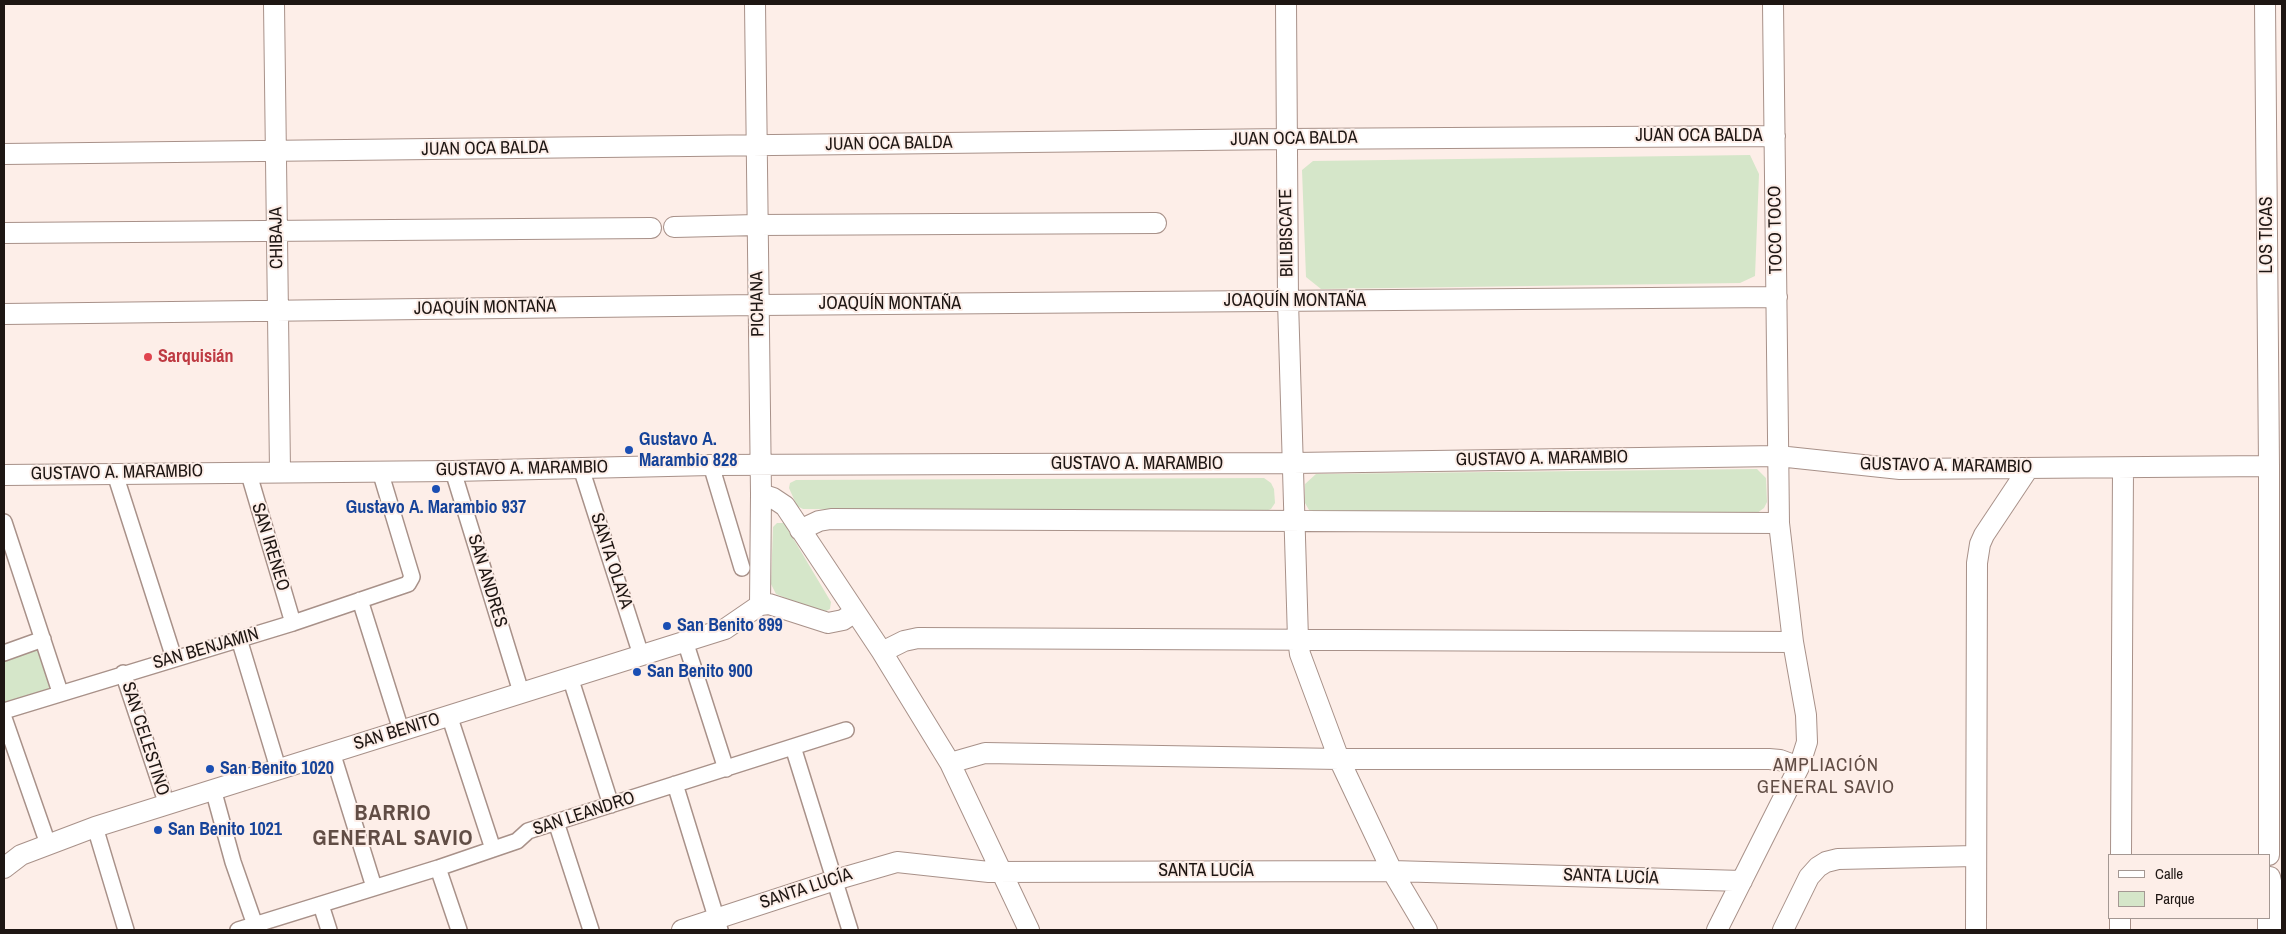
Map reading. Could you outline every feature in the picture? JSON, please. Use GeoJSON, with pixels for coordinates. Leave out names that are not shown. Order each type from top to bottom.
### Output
{"type":"FeatureCollection","features":[{"type":"Feature","properties":{"kind":"street","name":"CHIBAJA"},"geometry":{"type":"LineString","coordinates":[[274,4],[280,472]]}},
{"type":"Feature","properties":{"kind":"street","name":"PICHANA"},"geometry":{"type":"LineString","coordinates":[[755,4],[761,466],[760,605]]}},
{"type":"Feature","properties":{"kind":"street","name":"BILIBISCATE"},"geometry":{"type":"LineString","coordinates":[[1286,4],[1288,301],[1294,463],[1294,522],[1300,654],[1339,759],[1392,871],[1427,930]]}},
{"type":"Feature","properties":{"kind":"street","name":"TOCO TOCO"},"geometry":{"type":"LineString","coordinates":[[1717,930],[1799,767],[1807,742],[1807,726],[1793,642],[1779,523],[1774,4]]}},
{"type":"Feature","properties":{"kind":"street","name":"LOS TICAS"},"geometry":{"type":"LineString","coordinates":[[2265,4],[2269,466],[2269,854]]}},
{"type":"Feature","properties":{"kind":"street","name":"JUAN OCA BALDA"},"geometry":{"type":"LineString","coordinates":[[4,154],[1286,139],[1775,136]]}},
{"type":"Feature","properties":{"kind":"street"},"geometry":{"type":"LineString","coordinates":[[674,227],[757,224],[1156,223]]}},
{"type":"Feature","properties":{"kind":"street"},"geometry":{"type":"LineString","coordinates":[[4,233],[651,228]]}},
{"type":"Feature","properties":{"kind":"street","name":"JOAQUÍN MONTAÑA"},"geometry":{"type":"LineString","coordinates":[[4,314],[758,305],[1777,297]]}},
{"type":"Feature","properties":{"kind":"street","name":"GUSTAVO A. MARAMBIO"},"geometry":{"type":"LineString","coordinates":[[4,475],[248,471],[453,471],[711,465],[1294,463],[1778,456],[1882,468],[2028,469],[2269,466]]}},
{"type":"Feature","properties":{"kind":"street"},"geometry":{"type":"LineString","coordinates":[[711,465],[742,568]]}},
{"type":"Feature","properties":{"kind":"street","name":"SANTA OLAYA"},"geometry":{"type":"LineString","coordinates":[[581,468],[641,654]]}},
{"type":"Feature","properties":{"kind":"street"},"geometry":{"type":"LineString","coordinates":[[2121,854],[2123,468]]}},
{"type":"Feature","properties":{"kind":"street"},"geometry":{"type":"LineString","coordinates":[[1976,930],[1978,553],[1984,535],[2028,469]]}},
{"type":"Feature","properties":{"kind":"street","name":"SAN IRENEO"},"geometry":{"type":"LineString","coordinates":[[248,471],[293,623]]}},
{"type":"Feature","properties":{"kind":"street","name":"SAN BENJAMIN"},"geometry":{"type":"LineString","coordinates":[[4,711],[60,692],[239,640],[408,584],[412,577],[380,471]]}},
{"type":"Feature","properties":{"kind":"street","name":"SAN ANDRES"},"geometry":{"type":"LineString","coordinates":[[453,471],[521,692]]}},
{"type":"Feature","properties":{"kind":"street"},"geometry":{"type":"LineString","coordinates":[[115,474],[174,658]]}},
{"type":"Feature","properties":{"kind":"street"},"geometry":{"type":"LineString","coordinates":[[761,494],[773,498],[785,506],[882,652],[950,763],[1029,930]]}},
{"type":"Feature","properties":{"kind":"street"},"geometry":{"type":"LineString","coordinates":[[800,530],[818,521],[831,519],[1779,523]]}},
{"type":"Feature","properties":{"kind":"street"},"geometry":{"type":"LineString","coordinates":[[4,522],[60,692]]}},
{"type":"Feature","properties":{"kind":"street"},"geometry":{"type":"LineString","coordinates":[[360,600],[401,730]]}},
{"type":"Feature","properties":{"kind":"street"},"geometry":{"type":"LineString","coordinates":[[760,605],[770,604],[828,623],[843,620],[855,612]]}},
{"type":"Feature","properties":{"kind":"street","name":"SAN BENITO"},"geometry":{"type":"LineString","coordinates":[[4,868],[21,855],[95,828],[278,768],[725,629],[760,605]]}},
{"type":"Feature","properties":{"kind":"street"},"geometry":{"type":"LineString","coordinates":[[882,652],[904,641],[918,638],[1793,642]]}},
{"type":"Feature","properties":{"kind":"street"},"geometry":{"type":"LineString","coordinates":[[4,653],[43,639]]}},
{"type":"Feature","properties":{"kind":"street"},"geometry":{"type":"LineString","coordinates":[[239,640],[278,768]]}},
{"type":"Feature","properties":{"kind":"street"},"geometry":{"type":"LineString","coordinates":[[685,641],[726,769]]}},
{"type":"Feature","properties":{"kind":"street","name":"SAN CELESTINO"},"geometry":{"type":"LineString","coordinates":[[123,673],[167,805]]}},
{"type":"Feature","properties":{"kind":"street"},"geometry":{"type":"LineString","coordinates":[[570,677],[611,805]]}},
{"type":"Feature","properties":{"kind":"street"},"geometry":{"type":"LineString","coordinates":[[449,715],[494,849]]}},
{"type":"Feature","properties":{"kind":"street"},"geometry":{"type":"LineString","coordinates":[[4,718],[48,844]]}},
{"type":"Feature","properties":{"kind":"street","name":"SAN LEANDRO"},"geometry":{"type":"LineString","coordinates":[[238,930],[321,906],[374,887],[438,868],[517,841],[528,831],[846,730]]}},
{"type":"Feature","properties":{"kind":"street"},"geometry":{"type":"LineString","coordinates":[[793,747],[850,930]]}},
{"type":"Feature","properties":{"kind":"street"},"geometry":{"type":"LineString","coordinates":[[332,752],[374,887]]}},
{"type":"Feature","properties":{"kind":"street"},"geometry":{"type":"LineString","coordinates":[[950,763],[985,753],[1339,759],[1769,759],[1780,760],[1799,767]]}},
{"type":"Feature","properties":{"kind":"street"},"geometry":{"type":"LineString","coordinates":[[675,784],[718,925]]}},
{"type":"Feature","properties":{"kind":"street"},"geometry":{"type":"LineString","coordinates":[[213,789],[233,862],[255,924]]}},
{"type":"Feature","properties":{"kind":"street"},"geometry":{"type":"LineString","coordinates":[[556,822],[591,930]]}},
{"type":"Feature","properties":{"kind":"street"},"geometry":{"type":"LineString","coordinates":[[95,828],[126,930]]}},
{"type":"Feature","properties":{"kind":"street"},"geometry":{"type":"LineString","coordinates":[[1783,930],[1809,878],[1818,867],[1826,862],[1838,859],[1975,856]]}},
{"type":"Feature","properties":{"kind":"street","name":"SANTA LUCÍA"},"geometry":{"type":"LineString","coordinates":[[682,930],[718,925],[835,880],[897,862],[981,871],[1392,871],[1742,880]]}},
{"type":"Feature","properties":{"kind":"street"},"geometry":{"type":"LineString","coordinates":[[438,868],[459,930]]}},
{"type":"Feature","properties":{"kind":"street"},"geometry":{"type":"LineString","coordinates":[[2271,882],[2282,923]]}},
{"type":"Feature","properties":{"kind":"street"},"geometry":{"type":"LineString","coordinates":[[321,906],[329,930]]}},
{"type":"Feature","properties":{"kind":"green space"},"geometry":{"type":"Polygon","coordinates":[[[1750,155],[1759,174],[1755,276],[1740,283],[1321,289],[1306,277],[1302,170],[1313,161],[1750,155]]]}},
{"type":"Feature","properties":{"kind":"green space"},"geometry":{"type":"Polygon","coordinates":[[[1757,469],[1766,478],[1767,502],[1764,508],[1753,516],[1316,512],[1309,510],[1305,503],[1305,484],[1316,474],[1757,469]]]}},
{"type":"Feature","properties":{"kind":"green space"},"geometry":{"type":"Polygon","coordinates":[[[1264,478],[1271,483],[1274,489],[1275,503],[1271,509],[1263,512],[803,509],[797,506],[789,488],[790,483],[796,480],[1264,478]]]}},
{"type":"Feature","properties":{"kind":"green space"},"geometry":{"type":"Polygon","coordinates":[[[777,523],[784,523],[831,602],[830,609],[822,613],[776,594],[771,584],[773,527],[777,523]]]}},
{"type":"Feature","properties":{"kind":"green space"},"geometry":{"type":"Polygon","coordinates":[[[42,647],[55,689],[4,703],[4,660],[42,647]]]}},
{"type":"Feature","properties":{"kind":"place","name":"Sarquisián"},"geometry":{"type":"Point","coordinates":[148,357]}},
{"type":"Feature","properties":{"kind":"place","name":"Gustavo A. Marambio 828"},"geometry":{"type":"Point","coordinates":[629,450]}},
{"type":"Feature","properties":{"kind":"place","name":"Gustavo A. Marambio 937"},"geometry":{"type":"Point","coordinates":[436,489]}},
{"type":"Feature","properties":{"kind":"place","name":"San Benito 899"},"geometry":{"type":"Point","coordinates":[667,626]}},
{"type":"Feature","properties":{"kind":"place","name":"San Benito 900"},"geometry":{"type":"Point","coordinates":[637,672]}},
{"type":"Feature","properties":{"kind":"place","name":"San Benito 1020"},"geometry":{"type":"Point","coordinates":[210,769]}},
{"type":"Feature","properties":{"kind":"place","name":"San Benito 1021"},"geometry":{"type":"Point","coordinates":[158,830]}},
{"type":"Feature","properties":{"kind":"district","name":"AMPLIACIÓN GENERAL SAVIO"},"geometry":{"type":"Point","coordinates":[1826,777]}},
{"type":"Feature","properties":{"kind":"district","name":"BARRIO GENERAL SAVIO"},"geometry":{"type":"Point","coordinates":[393,826]}}]}
